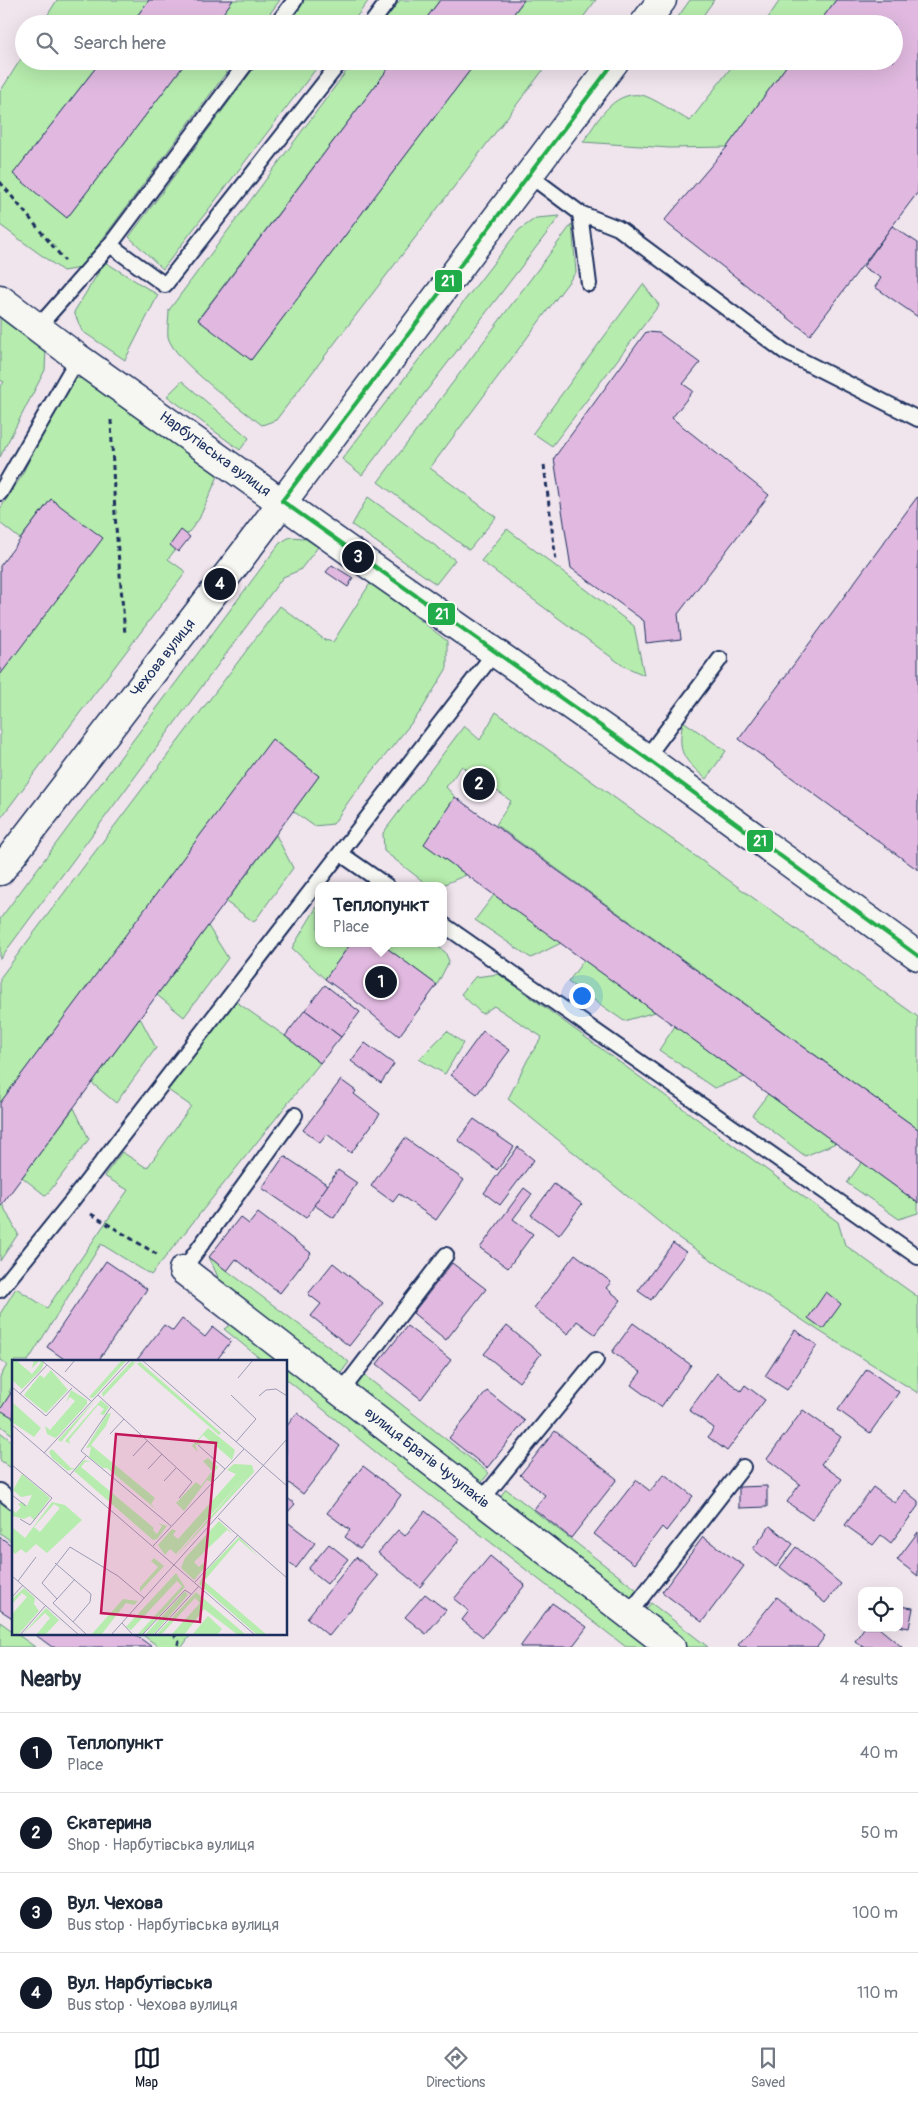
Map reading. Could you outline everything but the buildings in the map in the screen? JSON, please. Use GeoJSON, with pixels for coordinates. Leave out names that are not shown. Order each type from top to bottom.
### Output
{"type":"FeatureCollection","features":[{"type":"Feature","properties":{"kind":"street"},"geometry":{"type":"LineString","coordinates":[[651,15],[662,0]]}},
{"type":"Feature","properties":{"kind":"street","name":"Чехова вулиця"},"geometry":{"type":"LineString","coordinates":[[0,871],[608,70]]}},
{"type":"Feature","properties":{"kind":"street","name":"Нарбутівська вулиця"},"geometry":{"type":"LineString","coordinates":[[0,299],[78,358],[109,378],[358,557],[646,758],[918,956]]}},
{"type":"Feature","properties":{"kind":"street","name":"вулиця Братів Чучупаків"},"geometry":{"type":"LineString","coordinates":[[183,1270],[671,1647]]}},
{"type":"Feature","properties":{"kind":"lane"},"geometry":{"type":"LineString","coordinates":[[283,15],[294,0]]}},
{"type":"Feature","properties":{"kind":"lane"},"geometry":{"type":"LineString","coordinates":[[378,15],[389,0]]}},
{"type":"Feature","properties":{"kind":"lane"},"geometry":{"type":"LineString","coordinates":[[38,327],[110,245],[241,70]]}},
{"type":"Feature","properties":{"kind":"lane"},"geometry":{"type":"LineString","coordinates":[[110,245],[165,285],[334,70]]}},
{"type":"Feature","properties":{"kind":"lane"},"geometry":{"type":"LineString","coordinates":[[529,175],[580,213],[618,228],[785,352],[918,419]]}},
{"type":"Feature","properties":{"kind":"lane"},"geometry":{"type":"LineString","coordinates":[[580,213],[589,284]]}},
{"type":"Feature","properties":{"kind":"lane"},"geometry":{"type":"LineString","coordinates":[[0,493],[78,358]]}},
{"type":"Feature","properties":{"kind":"lane"},"geometry":{"type":"LineString","coordinates":[[319,882],[495,652]]}},
{"type":"Feature","properties":{"kind":"lane"},"geometry":{"type":"LineString","coordinates":[[646,758],[720,659]]}},
{"type":"Feature","properties":{"kind":"lane"},"geometry":{"type":"LineString","coordinates":[[341,854],[381,882]]}},
{"type":"Feature","properties":{"kind":"lane"},"geometry":{"type":"LineString","coordinates":[[0,1290],[71,1202],[103,1158],[315,887]]}},
{"type":"Feature","properties":{"kind":"lane"},"geometry":{"type":"LineString","coordinates":[[447,928],[918,1257]]}},
{"type":"Feature","properties":{"kind":"lane"},"geometry":{"type":"LineString","coordinates":[[183,1270],[295,1115]]}},
{"type":"Feature","properties":{"kind":"lane"},"geometry":{"type":"LineString","coordinates":[[341,1392],[446,1255]]}},
{"type":"Feature","properties":{"kind":"lane"},"geometry":{"type":"LineString","coordinates":[[482,1501],[596,1360]]}},
{"type":"Feature","properties":{"kind":"lane"},"geometry":{"type":"LineString","coordinates":[[628,1615],[743,1467]]}},
{"type":"Feature","properties":{"kind":"lane"},"geometry":{"type":"LineString","coordinates":[[0,1491],[12,1500]]}},
{"type":"Feature","properties":{"kind":"path"},"geometry":{"type":"LineString","coordinates":[[0,182],[81,280]]}},
{"type":"Feature","properties":{"kind":"path"},"geometry":{"type":"LineString","coordinates":[[109,378],[115,516],[125,634]]}},
{"type":"Feature","properties":{"kind":"path"},"geometry":{"type":"LineString","coordinates":[[544,465],[556,561]]}},
{"type":"Feature","properties":{"kind":"path"},"geometry":{"type":"LineString","coordinates":[[71,1202],[183,1270]]}},
{"type":"Feature","properties":{"kind":"path"},"geometry":{"type":"LineString","coordinates":[[174,1634],[179,1642],[176,1647]]}},
{"type":"Feature","properties":{"kind":"green space"},"geometry":{"type":"Polygon","coordinates":[[[57,0],[149,0],[138,15],[48,15],[57,0]]]}},
{"type":"Feature","properties":{"kind":"green space"},"geometry":{"type":"Polygon","coordinates":[[[233,0],[280,0],[269,15],[222,15],[233,0]]]}},
{"type":"Feature","properties":{"kind":"green space"},"geometry":{"type":"Polygon","coordinates":[[[304,0],[369,0],[358,15],[293,15],[304,0]]]}},
{"type":"Feature","properties":{"kind":"green space"},"geometry":{"type":"Polygon","coordinates":[[[400,0],[440,0],[429,15],[389,15],[400,0]]]}},
{"type":"Feature","properties":{"kind":"green space"},"geometry":{"type":"Polygon","coordinates":[[[524,0],[596,0],[585,15],[513,15],[524,0]]]}},
{"type":"Feature","properties":{"kind":"green space"},"geometry":{"type":"Polygon","coordinates":[[[690,0],[714,0],[703,15],[679,15],[690,0]]]}},
{"type":"Feature","properties":{"kind":"green space"},"geometry":{"type":"Polygon","coordinates":[[[780,0],[836,0],[825,15],[770,15],[780,0]]]}},
{"type":"Feature","properties":{"kind":"green space"},"geometry":{"type":"Polygon","coordinates":[[[15,68],[15,70],[94,70],[14,173],[67,218],[180,70],[228,70],[81,268],[63,271],[0,225],[0,92],[15,68]]]}},
{"type":"Feature","properties":{"kind":"green space"},"geometry":{"type":"Polygon","coordinates":[[[252,70],[315,70],[163,269],[129,237],[252,70]]]}},
{"type":"Feature","properties":{"kind":"green space"},"geometry":{"type":"Polygon","coordinates":[[[347,70],[387,70],[198,319],[251,360],[470,70],[543,70],[276,420],[262,425],[209,384],[182,359],[168,337],[169,310],[347,70]]]}},
{"type":"Feature","properties":{"kind":"green space"},"geometry":{"type":"Polygon","coordinates":[[[729,70],[783,70],[727,147],[669,148],[583,142],[606,110],[622,98],[631,95],[646,96],[690,121],[729,70]]]}},
{"type":"Feature","properties":{"kind":"green space"},"geometry":{"type":"Polygon","coordinates":[[[560,216],[362,475],[342,459],[519,230],[536,218],[560,216]]]}},
{"type":"Feature","properties":{"kind":"green space"},"geometry":{"type":"Polygon","coordinates":[[[572,224],[576,272],[430,468],[496,517],[469,550],[378,482],[572,224]]]}},
{"type":"Feature","properties":{"kind":"green space"},"geometry":{"type":"Polygon","coordinates":[[[105,262],[158,295],[125,360],[82,331],[74,312],[105,262]]]}},
{"type":"Feature","properties":{"kind":"green space"},"geometry":{"type":"Polygon","coordinates":[[[643,284],[659,305],[552,446],[533,433],[643,284]]]}},
{"type":"Feature","properties":{"kind":"green space"},"geometry":{"type":"Polygon","coordinates":[[[0,315],[46,348],[45,370],[0,457],[0,387],[4,382],[0,380],[0,315]]]}},
{"type":"Feature","properties":{"kind":"green space"},"geometry":{"type":"Polygon","coordinates":[[[75,378],[87,379],[218,476],[199,519],[168,559],[186,572],[0,819],[0,675],[51,499],[20,539],[0,523],[0,509],[21,477],[64,388],[75,378]]]}},
{"type":"Feature","properties":{"kind":"green space"},"geometry":{"type":"Polygon","coordinates":[[[182,381],[249,438],[240,450],[167,396],[182,381]]]}},
{"type":"Feature","properties":{"kind":"green space"},"geometry":{"type":"Polygon","coordinates":[[[368,497],[455,560],[436,584],[352,525],[368,497]]]}},
{"type":"Feature","properties":{"kind":"green space"},"geometry":{"type":"Polygon","coordinates":[[[507,529],[634,626],[644,675],[622,665],[481,561],[507,529]]]}},
{"type":"Feature","properties":{"kind":"green space"},"geometry":{"type":"Polygon","coordinates":[[[290,537],[304,538],[318,547],[300,570],[283,577],[0,959],[0,919],[280,543],[290,537]]]}},
{"type":"Feature","properties":{"kind":"green space"},"geometry":{"type":"Polygon","coordinates":[[[371,582],[447,641],[447,668],[421,711],[351,798],[333,824],[314,826],[293,811],[319,776],[272,740],[0,1103],[0,978],[280,606],[325,640],[333,642],[371,582]]]}},
{"type":"Feature","properties":{"kind":"green space"},"geometry":{"type":"Polygon","coordinates":[[[496,712],[918,1017],[918,1129],[496,825],[511,801],[462,766],[446,787],[455,797],[425,844],[466,875],[447,883],[424,882],[384,851],[383,833],[464,726],[480,740],[496,712]]]}},
{"type":"Feature","properties":{"kind":"green space"},"geometry":{"type":"Polygon","coordinates":[[[683,721],[726,751],[706,779],[692,766],[684,754],[681,741],[683,721]]]}},
{"type":"Feature","properties":{"kind":"green space"},"geometry":{"type":"Polygon","coordinates":[[[276,835],[293,868],[254,922],[226,902],[276,835]]]}},
{"type":"Feature","properties":{"kind":"green space"},"geometry":{"type":"Polygon","coordinates":[[[494,895],[561,943],[531,958],[475,920],[494,895]]]}},
{"type":"Feature","properties":{"kind":"green space"},"geometry":{"type":"Polygon","coordinates":[[[315,910],[315,947],[348,947],[325,979],[292,948],[315,910]]]}},
{"type":"Feature","properties":{"kind":"green space"},"geometry":{"type":"Polygon","coordinates":[[[208,926],[228,958],[184,1017],[157,995],[208,926]]]}},
{"type":"Feature","properties":{"kind":"green space"},"geometry":{"type":"Polygon","coordinates":[[[385,947],[438,947],[445,952],[449,961],[437,985],[385,947]]]}},
{"type":"Feature","properties":{"kind":"green space"},"geometry":{"type":"Polygon","coordinates":[[[584,960],[655,1012],[624,1021],[568,982],[584,960]]]}},
{"type":"Feature","properties":{"kind":"green space"},"geometry":{"type":"Polygon","coordinates":[[[499,974],[838,1222],[845,1245],[918,1297],[918,1393],[819,1331],[680,1239],[508,1099],[528,1059],[542,1037],[494,1006],[482,1014],[461,994],[475,977],[499,974]]]}},
{"type":"Feature","properties":{"kind":"green space"},"geometry":{"type":"Polygon","coordinates":[[[235,1001],[320,1063],[151,1275],[101,1244],[29,1360],[12,1360],[12,1387],[9,1392],[12,1394],[12,1434],[0,1425],[0,1377],[7,1365],[0,1360],[0,1314],[16,1288],[47,1308],[128,1190],[104,1176],[122,1152],[147,1168],[191,1106],[168,1090],[235,1001]]]}},
{"type":"Feature","properties":{"kind":"green space"},"geometry":{"type":"Polygon","coordinates":[[[140,1018],[156,1048],[116,1103],[92,1083],[140,1018]]]}},
{"type":"Feature","properties":{"kind":"green space"},"geometry":{"type":"Polygon","coordinates":[[[675,1026],[745,1077],[714,1088],[659,1050],[675,1026]]]}},
{"type":"Feature","properties":{"kind":"green space"},"geometry":{"type":"Polygon","coordinates":[[[447,1031],[463,1043],[445,1074],[419,1059],[447,1031]]]}},
{"type":"Feature","properties":{"kind":"green space"},"geometry":{"type":"Polygon","coordinates":[[[768,1094],[836,1143],[805,1156],[752,1115],[768,1094]]]}},
{"type":"Feature","properties":{"kind":"green space"},"geometry":{"type":"Polygon","coordinates":[[[74,1108],[89,1139],[46,1196],[22,1177],[74,1108]]]}},
{"type":"Feature","properties":{"kind":"green space"},"geometry":{"type":"Polygon","coordinates":[[[862,1162],[918,1203],[918,1213],[899,1219],[847,1183],[862,1162]]]}},
{"type":"Feature","properties":{"kind":"green space"},"geometry":{"type":"Polygon","coordinates":[[[2,1204],[18,1234],[0,1261],[0,1207],[2,1204]]]}},
{"type":"Feature","properties":{"kind":"green space"},"geometry":{"type":"Polygon","coordinates":[[[209,1257],[349,1362],[338,1377],[221,1284],[209,1257]]]}},
{"type":"Feature","properties":{"kind":"green space"},"geometry":{"type":"Polygon","coordinates":[[[233,1323],[280,1360],[262,1360],[224,1329],[233,1323]]]}},
{"type":"Feature","properties":{"kind":"green space"},"geometry":{"type":"Polygon","coordinates":[[[288,1367],[648,1647],[626,1647],[405,1476],[288,1381],[288,1367]]]}},
{"type":"Feature","properties":{"kind":"green space"},"geometry":{"type":"Polygon","coordinates":[[[364,1375],[489,1473],[478,1487],[353,1389],[364,1375]]]}},
{"type":"Feature","properties":{"kind":"green space"},"geometry":{"type":"Polygon","coordinates":[[[0,1432],[12,1441],[12,1469],[0,1460],[0,1432]]]}},
{"type":"Feature","properties":{"kind":"green space"},"geometry":{"type":"Polygon","coordinates":[[[506,1489],[637,1590],[629,1601],[497,1501],[506,1489]]]}},
{"type":"Feature","properties":{"kind":"green space"},"geometry":{"type":"Polygon","coordinates":[[[0,1491],[12,1500],[12,1542],[0,1533],[0,1491]]]}},
{"type":"Feature","properties":{"kind":"green space"},"geometry":{"type":"Polygon","coordinates":[[[651,1603],[708,1647],[686,1647],[643,1613],[651,1603]]]}},
{"type":"Feature","properties":{"kind":"green space"},"geometry":{"type":"Polygon","coordinates":[[[0,1622],[12,1631],[12,1634],[17,1634],[35,1647],[0,1647],[0,1622]]]}},
{"type":"Feature","properties":{"kind":"green space"},"geometry":{"type":"Polygon","coordinates":[[[141,1634],[191,1634],[182,1647],[159,1647],[141,1634]]]}},
{"type":"Feature","properties":{"kind":"transit line","name":"21"},"geometry":{"type":"LineString","coordinates":[[282,501],[608,70]]}},
{"type":"Feature","properties":{"kind":"transit line","name":"21"},"geometry":{"type":"LineString","coordinates":[[282,501],[646,758],[918,956]]}},
{"type":"Feature","properties":{"kind":"place","name":"Вул. Чехова"},"geometry":{"type":"Point","coordinates":[358,557]}},
{"type":"Feature","properties":{"kind":"place","name":"Вул. Нарбутівська"},"geometry":{"type":"Point","coordinates":[220,584]}},
{"type":"Feature","properties":{"kind":"place","name":"Єкатерина"},"geometry":{"type":"Point","coordinates":[479,784]}},
{"type":"Feature","properties":{"kind":"place","name":"Теплопункт"},"geometry":{"type":"Point","coordinates":[381,982]}}]}
